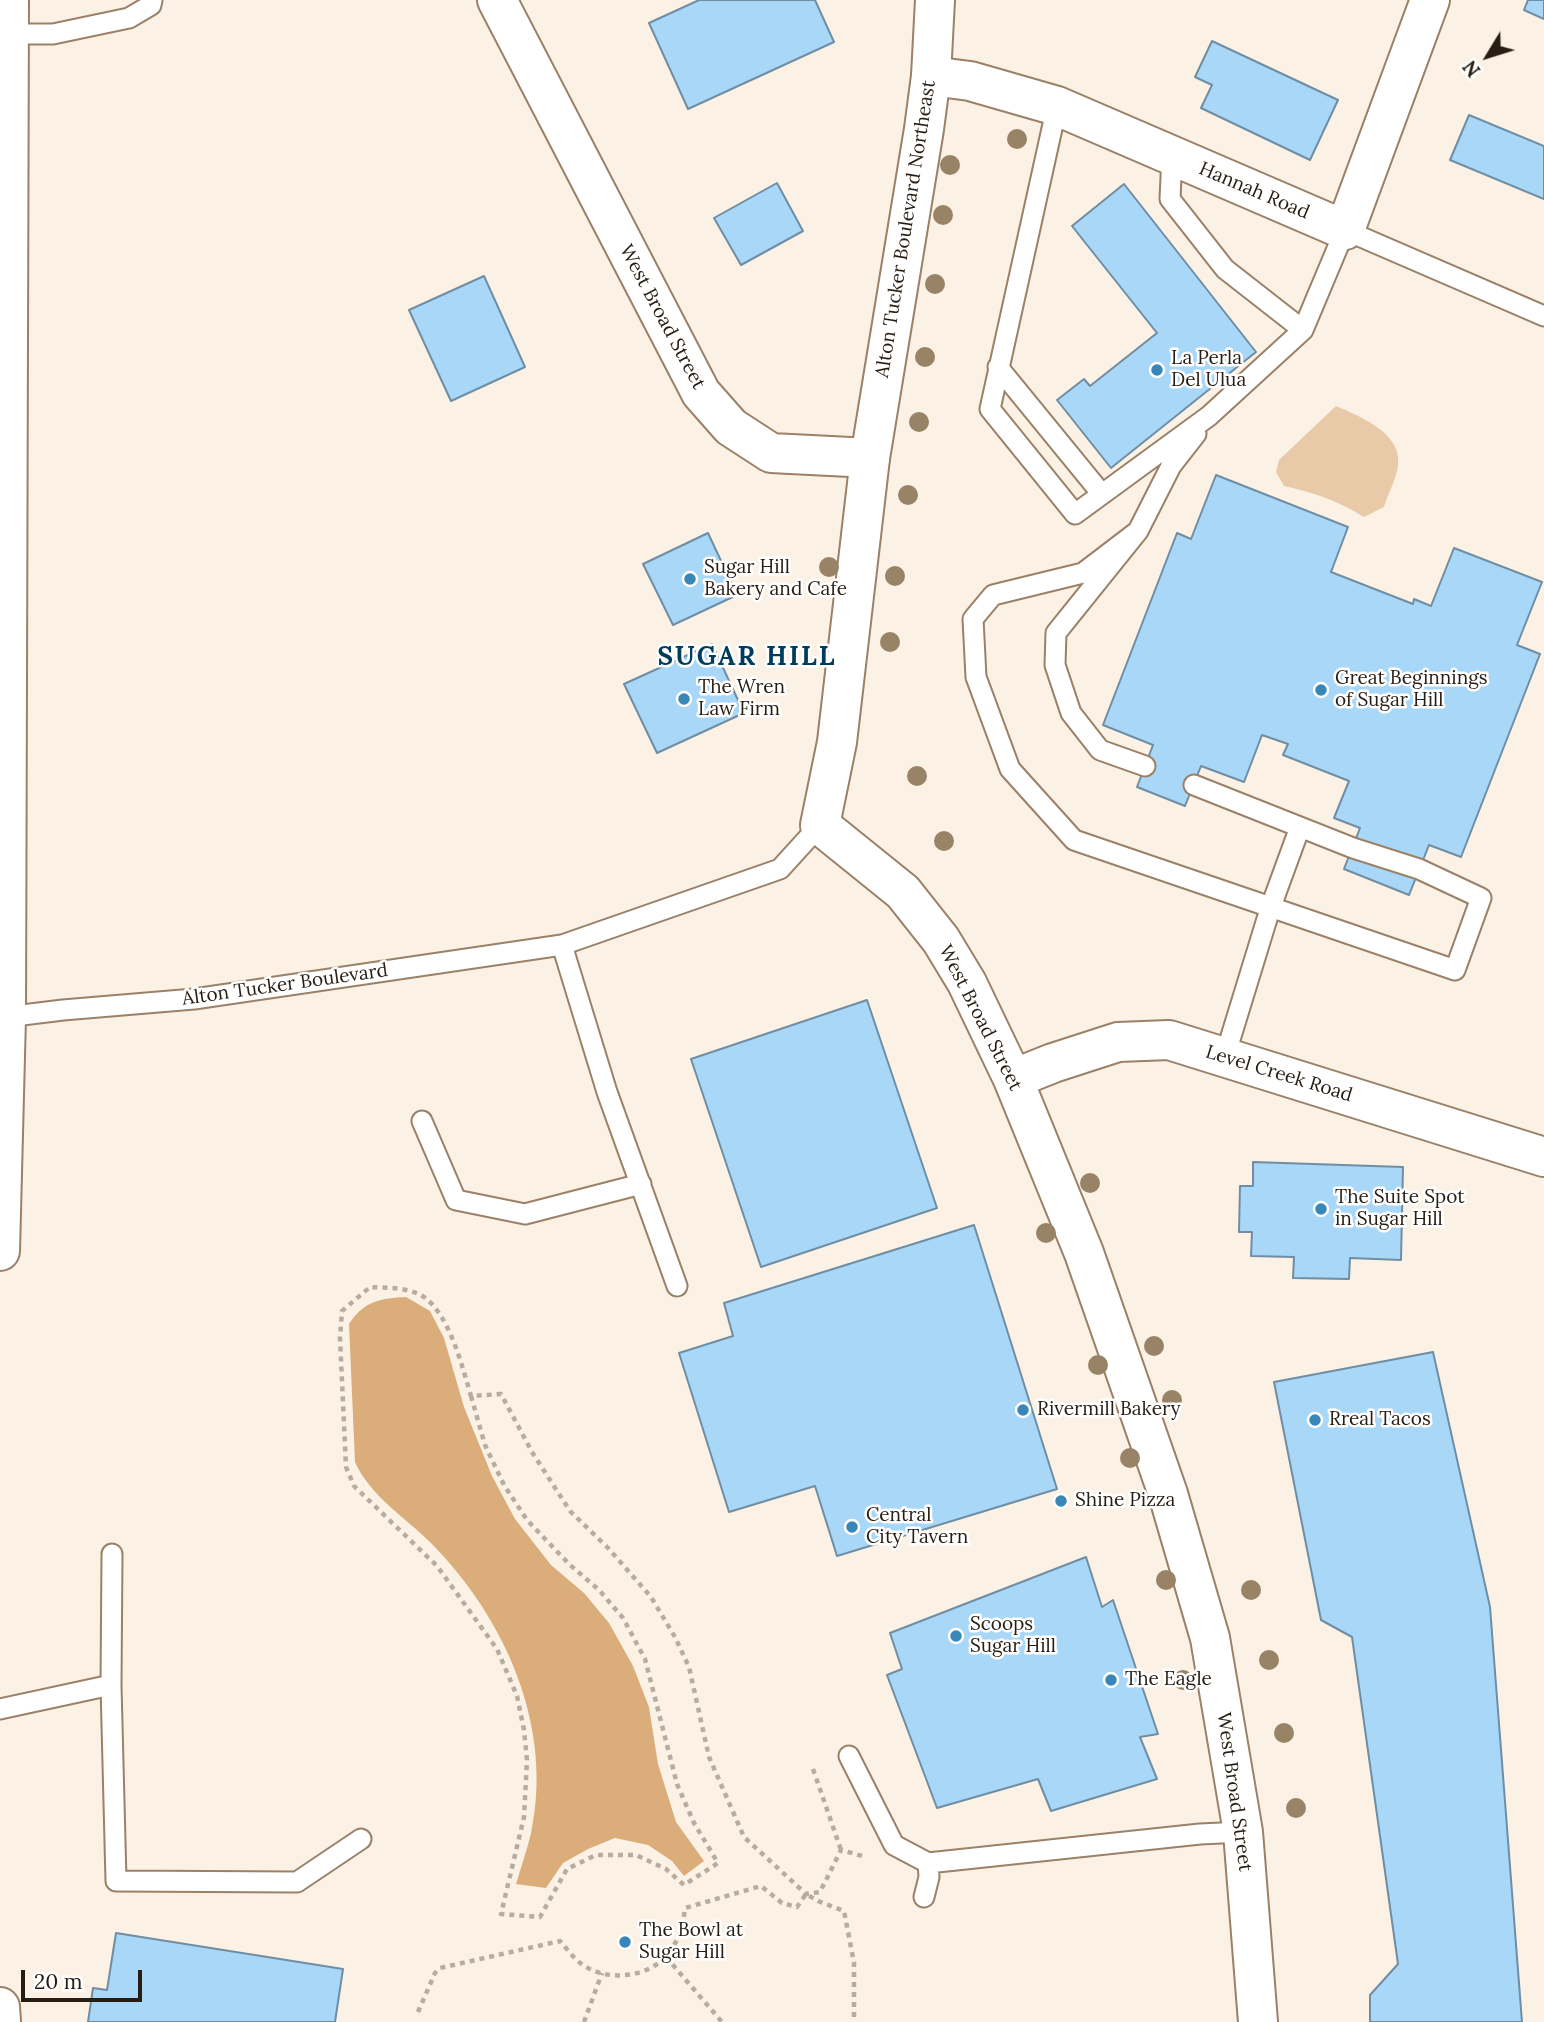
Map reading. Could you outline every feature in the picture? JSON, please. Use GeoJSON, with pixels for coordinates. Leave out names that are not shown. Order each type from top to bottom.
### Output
{"type":"FeatureCollection","features":[{"type":"Feature","properties":{"kind":"main road","name":"West Broad Street"},"geometry":{"type":"LineString","coordinates":[[497,0],[701,393],[731,426],[771,453],[870,458]]}},
{"type":"Feature","properties":{"kind":"main road","name":"Alton Tucker Boulevard Northeast"},"geometry":{"type":"LineString","coordinates":[[870,458],[924,129],[935,0]]}},
{"type":"Feature","properties":{"kind":"main road"},"geometry":{"type":"LineString","coordinates":[[1345,230],[1430,0]]}},
{"type":"Feature","properties":{"kind":"main road"},"geometry":{"type":"LineString","coordinates":[[0,1251],[9,17]]}},
{"type":"Feature","properties":{"kind":"main road","name":"Hannah Road"},"geometry":{"type":"LineString","coordinates":[[930,76],[970,80],[1057,106],[1345,230]]}},
{"type":"Feature","properties":{"kind":"main road"},"geometry":{"type":"LineString","coordinates":[[820,825],[837,742],[870,458]]}},
{"type":"Feature","properties":{"kind":"main road","name":"West Broad Street"},"geometry":{"type":"LineString","coordinates":[[820,825],[903,892],[941,940],[967,983],[1013,1079],[1084,1252],[1168,1494],[1210,1638],[1243,1832],[1258,2022]]}},
{"type":"Feature","properties":{"kind":"main road","name":"Level Creek Road"},"geometry":{"type":"LineString","coordinates":[[1013,1079],[1118,1042],[1169,1040],[1544,1157]]}},
{"type":"Feature","properties":{"kind":"main road"},"geometry":{"type":"LineString","coordinates":[[0,2007],[1,2022]]}},
{"type":"Feature","properties":{"kind":"lane"},"geometry":{"type":"LineString","coordinates":[[9,17],[53,34],[129,18],[151,5],[152,0]]}},
{"type":"Feature","properties":{"kind":"lane"},"geometry":{"type":"LineString","coordinates":[[1057,106],[990,409],[1075,514],[1209,416],[1303,330],[1345,230],[1544,316]]}},
{"type":"Feature","properties":{"kind":"lane"},"geometry":{"type":"LineString","coordinates":[[1172,155],[1170,199],[1225,269],[1303,330]]}},
{"type":"Feature","properties":{"kind":"lane"},"geometry":{"type":"LineString","coordinates":[[998,367],[1101,493]]}},
{"type":"Feature","properties":{"kind":"lane"},"geometry":{"type":"LineString","coordinates":[[1145,766],[1100,750],[1071,713],[1055,665],[1056,633],[1138,531],[1171,466],[1209,416]]}},
{"type":"Feature","properties":{"kind":"lane"},"geometry":{"type":"LineString","coordinates":[[1138,531],[1083,573],[993,595],[973,619],[976,677],[1010,769],[1074,840],[1455,970],[1481,898],[1419,869],[1353,848],[1194,785]]}},
{"type":"Feature","properties":{"kind":"lane","name":"Alton Tucker Boulevard"},"geometry":{"type":"LineString","coordinates":[[3,1017],[194,999],[562,945],[780,869],[820,825]]}},
{"type":"Feature","properties":{"kind":"lane"},"geometry":{"type":"LineString","coordinates":[[1224,1056],[1270,909],[1300,827]]}},
{"type":"Feature","properties":{"kind":"lane"},"geometry":{"type":"LineString","coordinates":[[562,945],[607,1092],[677,1286]]}},
{"type":"Feature","properties":{"kind":"lane"},"geometry":{"type":"LineString","coordinates":[[422,1121],[456,1200],[525,1214],[640,1184]]}},
{"type":"Feature","properties":{"kind":"lane"},"geometry":{"type":"LineString","coordinates":[[112,1554],[111,1685],[116,1881],[298,1882],[361,1839]]}},
{"type":"Feature","properties":{"kind":"lane"},"geometry":{"type":"LineString","coordinates":[[0,1709],[111,1685]]}},
{"type":"Feature","properties":{"kind":"lane"},"geometry":{"type":"LineString","coordinates":[[849,1756],[894,1845],[929,1870],[1200,1834],[1243,1832]]}},
{"type":"Feature","properties":{"kind":"lane"},"geometry":{"type":"LineString","coordinates":[[924,1897],[929,1870]]}},
{"type":"Feature","properties":{"kind":"path"},"geometry":{"type":"LineString","coordinates":[[370,1287],[400,1289],[424,1297],[444,1320],[458,1352],[471,1396],[485,1445],[504,1485],[527,1520],[569,1564],[599,1590],[623,1618],[645,1659],[677,1784],[694,1824],[718,1863],[684,1885],[666,1868],[636,1855],[596,1855],[567,1869],[540,1917],[501,1914],[524,1816],[527,1760],[517,1696],[497,1649],[437,1566],[354,1486],[346,1467],[340,1338],[342,1311],[370,1287]]}},
{"type":"Feature","properties":{"kind":"path"},"geometry":{"type":"LineString","coordinates":[[471,1396],[501,1394],[532,1451],[570,1511],[609,1549],[651,1597],[689,1667],[709,1757],[744,1838],[806,1894],[844,1911],[854,1963],[854,2022]]}},
{"type":"Feature","properties":{"kind":"path"},"geometry":{"type":"LineString","coordinates":[[418,2012],[435,1973],[440,1968],[561,1941],[583,1966],[623,1977],[649,1968],[666,1957],[683,1927],[685,1908],[761,1886],[782,1903],[797,1907],[806,1894],[820,1892],[841,1850],[813,1769]]}},
{"type":"Feature","properties":{"kind":"path"},"geometry":{"type":"LineString","coordinates":[[841,1850],[929,1870]]}},
{"type":"Feature","properties":{"kind":"path"},"geometry":{"type":"LineString","coordinates":[[666,1957],[722,2022]]}},
{"type":"Feature","properties":{"kind":"path"},"geometry":{"type":"LineString","coordinates":[[584,2022],[602,1973]]}},
{"type":"Feature","properties":{"kind":"shaded area"},"geometry":{"type":"Polygon","coordinates":[[[1336,406],[1378,427],[1394,444],[1398,454],[1397,471],[1384,507],[1364,517],[1325,498],[1284,486],[1276,472],[1279,460],[1336,406]]]}},
{"type":"Feature","properties":{"kind":"shaded area"},"geometry":{"type":"Polygon","coordinates":[[[406,1297],[430,1311],[444,1338],[464,1407],[492,1476],[515,1519],[551,1565],[584,1593],[609,1623],[633,1666],[649,1707],[658,1764],[676,1822],[704,1861],[684,1876],[672,1861],[648,1845],[615,1838],[563,1863],[546,1888],[516,1884],[531,1833],[536,1793],[535,1754],[529,1714],[517,1676],[481,1605],[457,1573],[431,1543],[379,1496],[355,1462],[349,1324],[361,1310],[374,1302],[406,1297]]]}},
{"type":"Feature","properties":{"kind":"building"},"geometry":{"type":"Polygon","coordinates":[[[699,0],[815,0],[834,42],[688,109],[649,23],[699,0]]]}},
{"type":"Feature","properties":{"kind":"building"},"geometry":{"type":"Polygon","coordinates":[[[1528,0],[1544,0],[1544,19],[1524,10],[1528,0]]]}},
{"type":"Feature","properties":{"kind":"building"},"geometry":{"type":"Polygon","coordinates":[[[1212,41],[1338,100],[1310,160],[1201,108],[1212,85],[1195,77],[1212,41]]]}},
{"type":"Feature","properties":{"kind":"building"},"geometry":{"type":"Polygon","coordinates":[[[1469,115],[1544,146],[1544,199],[1450,160],[1469,115]]]}},
{"type":"Feature","properties":{"kind":"building"},"geometry":{"type":"Polygon","coordinates":[[[777,183],[803,231],[741,265],[714,218],[777,183]]]}},
{"type":"Feature","properties":{"kind":"building"},"geometry":{"type":"Polygon","coordinates":[[[1124,184],[1256,352],[1111,468],[1057,400],[1084,379],[1090,386],[1157,333],[1072,226],[1124,184]]]}},
{"type":"Feature","properties":{"kind":"building"},"geometry":{"type":"Polygon","coordinates":[[[484,276],[525,367],[451,401],[409,310],[484,276]]]}},
{"type":"Feature","properties":{"kind":"building","name":"Great Beginnings of Sugar Hill"},"geometry":{"type":"Polygon","coordinates":[[[1216,475],[1348,527],[1331,572],[1413,604],[1414,599],[1431,606],[1454,548],[1542,582],[1517,645],[1540,654],[1461,857],[1429,845],[1409,895],[1344,869],[1360,828],[1334,818],[1349,781],[1283,755],[1288,744],[1262,735],[1244,782],[1201,766],[1185,806],[1137,787],[1153,745],[1103,725],[1177,533],[1191,539],[1216,475]]]}},
{"type":"Feature","properties":{"kind":"building","name":"Sugar Hill Bakery and Cafe"},"geometry":{"type":"Polygon","coordinates":[[[708,533],[737,595],[673,625],[643,564],[708,533]]]}},
{"type":"Feature","properties":{"kind":"building","name":"The Wren Law Firm"},"geometry":{"type":"Polygon","coordinates":[[[712,644],[744,713],[657,753],[624,684],[712,644]]]}},
{"type":"Feature","properties":{"kind":"building"},"geometry":{"type":"Polygon","coordinates":[[[867,1000],[937,1208],[761,1267],[691,1059],[867,1000]]]}},
{"type":"Feature","properties":{"kind":"building","name":"The Suite Spot in Sugar Hill"},"geometry":{"type":"Polygon","coordinates":[[[1253,1162],[1403,1167],[1401,1260],[1350,1258],[1349,1279],[1293,1278],[1294,1257],[1251,1256],[1252,1232],[1239,1232],[1240,1186],[1253,1186],[1253,1162]]]}},
{"type":"Feature","properties":{"kind":"building"},"geometry":{"type":"Polygon","coordinates":[[[974,1225],[1057,1489],[837,1556],[815,1486],[729,1512],[679,1353],[733,1336],[724,1303],[974,1225]]]}},
{"type":"Feature","properties":{"kind":"building"},"geometry":{"type":"Polygon","coordinates":[[[1433,1352],[1490,1607],[1522,2022],[1370,2022],[1370,1995],[1398,1964],[1352,1637],[1321,1620],[1274,1382],[1433,1352]]]}},
{"type":"Feature","properties":{"kind":"building"},"geometry":{"type":"Polygon","coordinates":[[[1086,1557],[1102,1607],[1113,1600],[1158,1734],[1140,1737],[1157,1779],[1051,1811],[1038,1779],[937,1808],[887,1675],[902,1669],[890,1633],[1086,1557]]]}},
{"type":"Feature","properties":{"kind":"building"},"geometry":{"type":"Polygon","coordinates":[[[116,1933],[343,1969],[335,2022],[88,2022],[93,1988],[107,1990],[116,1933]]]}},
{"type":"Feature","properties":{"kind":"place","name":"La Perla Del Ulua"},"geometry":{"type":"Point","coordinates":[1157,370]}},
{"type":"Feature","properties":{"kind":"place","name":"Sugar Hill Bakery and Cafe"},"geometry":{"type":"Point","coordinates":[690,579]}},
{"type":"Feature","properties":{"kind":"place","name":"Great Beginnings of Sugar Hill"},"geometry":{"type":"Point","coordinates":[1321,690]}},
{"type":"Feature","properties":{"kind":"place","name":"The Wren Law Firm"},"geometry":{"type":"Point","coordinates":[684,699]}},
{"type":"Feature","properties":{"kind":"place","name":"The Suite Spot in Sugar Hill"},"geometry":{"type":"Point","coordinates":[1321,1209]}},
{"type":"Feature","properties":{"kind":"place","name":"Rivermill Bakery"},"geometry":{"type":"Point","coordinates":[1023,1410]}},
{"type":"Feature","properties":{"kind":"place","name":"Rreal Tacos"},"geometry":{"type":"Point","coordinates":[1315,1420]}},
{"type":"Feature","properties":{"kind":"place","name":"Shine Pizza"},"geometry":{"type":"Point","coordinates":[1061,1501]}},
{"type":"Feature","properties":{"kind":"place","name":"Central City Tavern"},"geometry":{"type":"Point","coordinates":[852,1527]}},
{"type":"Feature","properties":{"kind":"place","name":"Scoops Sugar Hill"},"geometry":{"type":"Point","coordinates":[956,1636]}},
{"type":"Feature","properties":{"kind":"place","name":"The Eagle"},"geometry":{"type":"Point","coordinates":[1111,1680]}},
{"type":"Feature","properties":{"kind":"place","name":"The Bowl at Sugar Hill"},"geometry":{"type":"Point","coordinates":[625,1942]}},
{"type":"Feature","properties":{"kind":"district","name":"SUGAR HILL"},"geometry":{"type":"Point","coordinates":[747,658]}}]}
